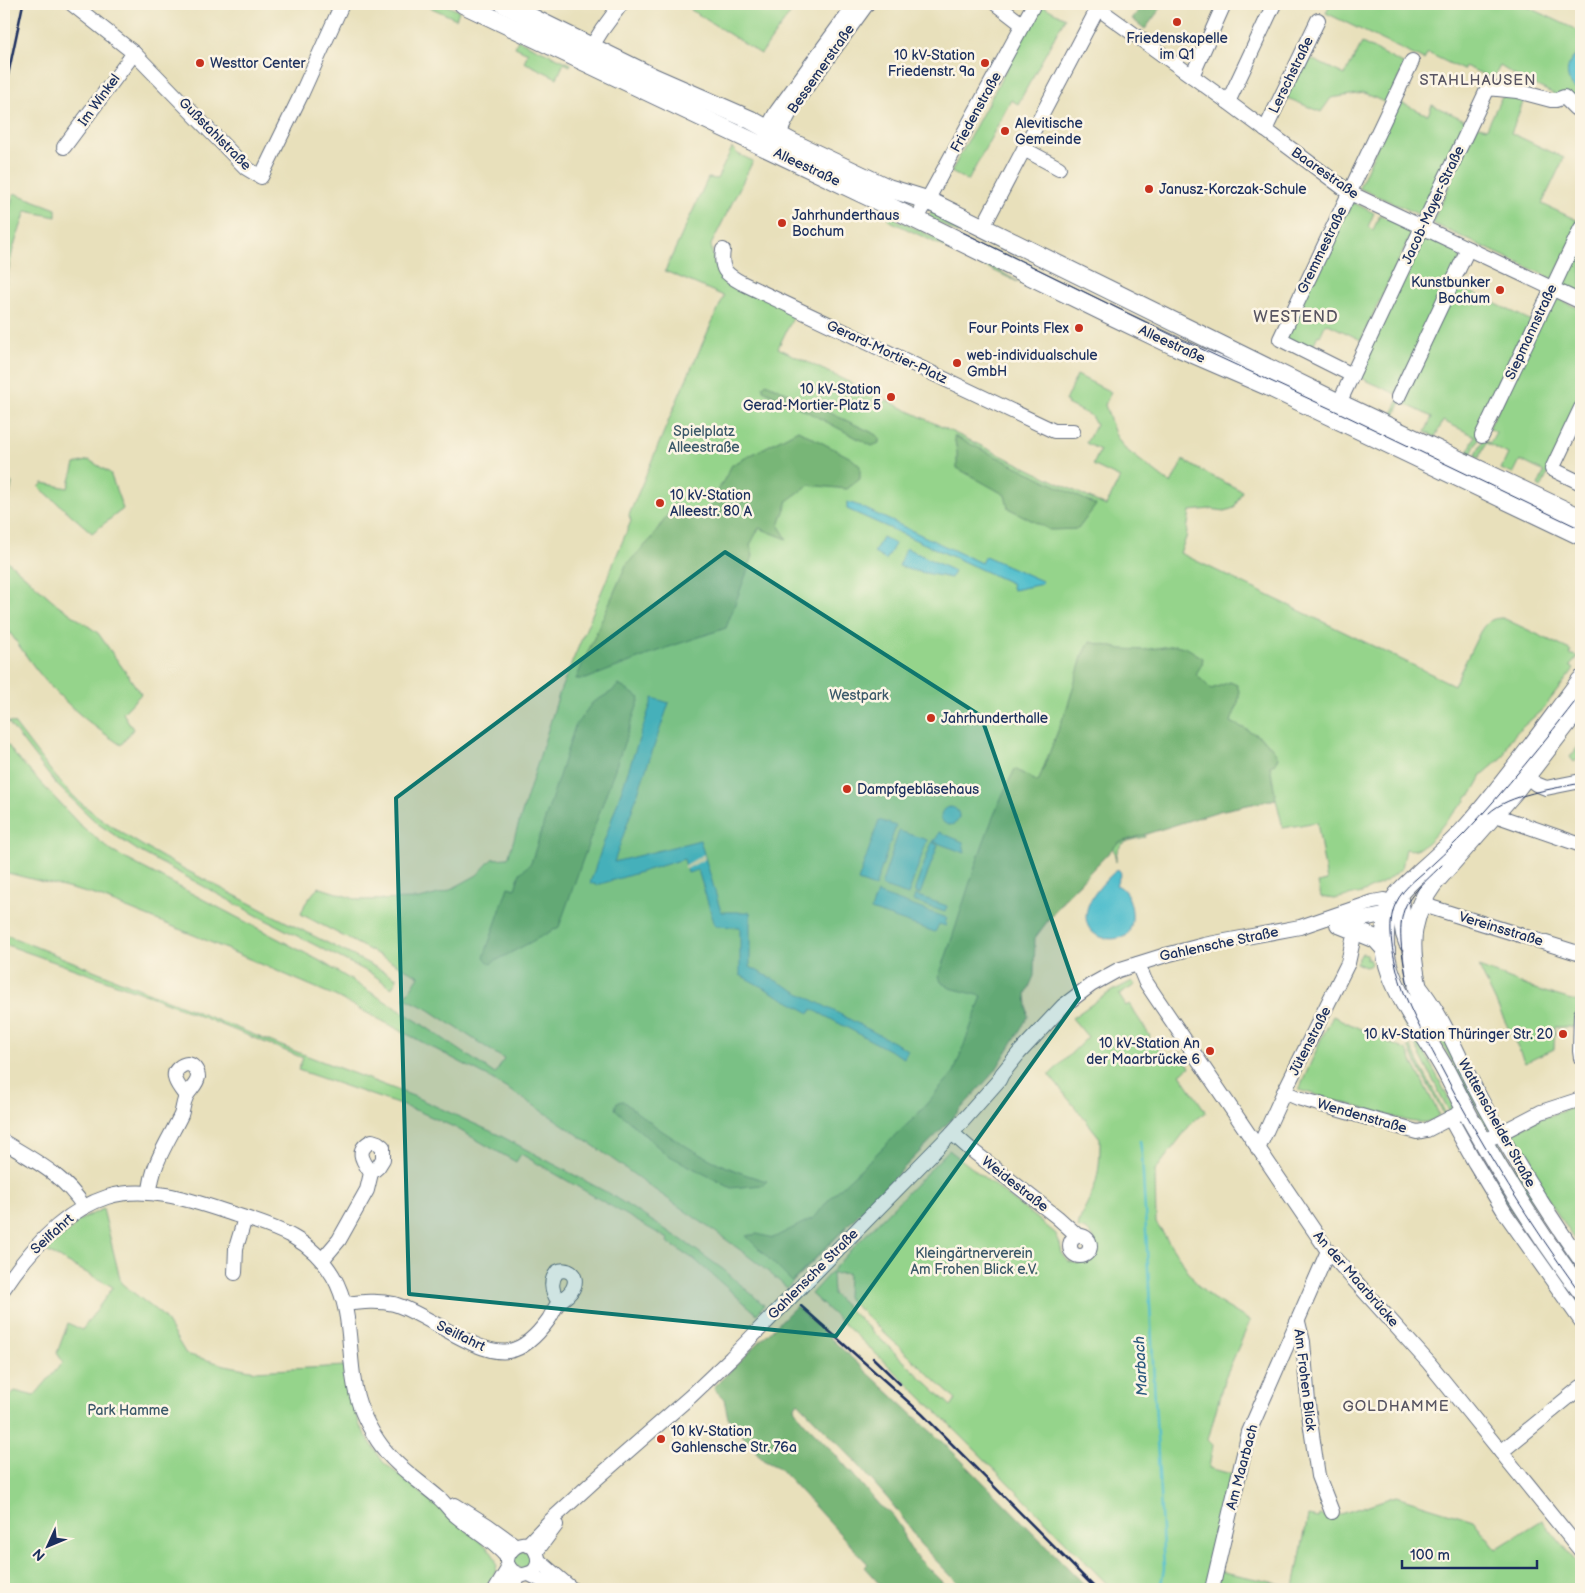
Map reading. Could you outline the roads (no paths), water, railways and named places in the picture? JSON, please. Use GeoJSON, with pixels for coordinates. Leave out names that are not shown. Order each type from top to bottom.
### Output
{"type":"FeatureCollection","features":[{"type":"Feature","properties":{"kind":"main road","name":"Alleestraße"},"geometry":{"type":"LineString","coordinates":[[463,4],[509,9],[743,117],[888,188],[927,200],[1339,403],[1581,518]]}},
{"type":"Feature","properties":{"kind":"main road","name":"Alleestraße"},"geometry":{"type":"LineString","coordinates":[[509,9],[764,147],[917,219],[1174,346],[1265,385],[1581,536]]}},
{"type":"Feature","properties":{"kind":"main road","name":"Wattenscheider Straße"},"geometry":{"type":"LineString","coordinates":[[1581,680],[1495,815],[1433,884],[1424,899],[1414,926],[1414,960],[1423,1012],[1444,1068],[1458,1114],[1484,1142],[1534,1224],[1581,1291]]}},
{"type":"Feature","properties":{"kind":"main road","name":"Wattenscheider Straße"},"geometry":{"type":"LineString","coordinates":[[1444,1068],[1396,986],[1391,974],[1386,950],[1385,929],[1395,906],[1408,884],[1456,840],[1488,803],[1521,772],[1581,705]]}},
{"type":"Feature","properties":{"kind":"main road"},"geometry":{"type":"LineString","coordinates":[[1395,906],[1424,899]]}},
{"type":"Feature","properties":{"kind":"main road","name":"Wattenscheider Straße"},"geometry":{"type":"LineString","coordinates":[[1395,906],[1414,960]]}},
{"type":"Feature","properties":{"kind":"main road","name":"Gahlensche Straße"},"geometry":{"type":"LineString","coordinates":[[1347,928],[1376,939],[1386,950]]}},
{"type":"Feature","properties":{"kind":"street","name":"Gußstahlstraße"},"geometry":{"type":"LineString","coordinates":[[72,4],[134,53],[246,168],[261,176],[301,95],[342,4]]}},
{"type":"Feature","properties":{"kind":"street"},"geometry":{"type":"LineString","coordinates":[[592,46],[621,4]]}},
{"type":"Feature","properties":{"kind":"street","name":"Bessemerstraße"},"geometry":{"type":"LineString","coordinates":[[772,132],[867,4]]}},
{"type":"Feature","properties":{"kind":"street"},"geometry":{"type":"LineString","coordinates":[[996,4],[1023,25]]}},
{"type":"Feature","properties":{"kind":"street","name":"Friedenstraße"},"geometry":{"type":"LineString","coordinates":[[917,219],[1034,4]]}},
{"type":"Feature","properties":{"kind":"street"},"geometry":{"type":"LineString","coordinates":[[1192,76],[1224,4]]}},
{"type":"Feature","properties":{"kind":"street"},"geometry":{"type":"LineString","coordinates":[[1228,102],[1274,4]]}},
{"type":"Feature","properties":{"kind":"street","name":"Bessemerstraße"},"geometry":{"type":"LineString","coordinates":[[772,132],[781,105],[851,5]]}},
{"type":"Feature","properties":{"kind":"street"},"geometry":{"type":"LineString","coordinates":[[983,227],[1095,6]]}},
{"type":"Feature","properties":{"kind":"street","name":"Baarestraße"},"geometry":{"type":"LineString","coordinates":[[1095,6],[1350,193],[1581,302]]}},
{"type":"Feature","properties":{"kind":"street","name":"Lerschstraße"},"geometry":{"type":"LineString","coordinates":[[1265,130],[1318,20]]}},
{"type":"Feature","properties":{"kind":"street","name":"Im Winkel"},"geometry":{"type":"LineString","coordinates":[[64,147],[134,53]]}},
{"type":"Feature","properties":{"kind":"street","name":"Gremmestraße"},"geometry":{"type":"LineString","coordinates":[[1352,375],[1280,339],[1412,61]]}},
{"type":"Feature","properties":{"kind":"street","name":"Jacob-Mayer-Straße"},"geometry":{"type":"LineString","coordinates":[[1339,403],[1488,88],[1516,91],[1551,100],[1564,97],[1581,112]]}},
{"type":"Feature","properties":{"kind":"street","name":"Alleestraße"},"geometry":{"type":"LineString","coordinates":[[764,147],[772,132]]}},
{"type":"Feature","properties":{"kind":"street"},"geometry":{"type":"LineString","coordinates":[[1024,149],[1059,168]]}},
{"type":"Feature","properties":{"kind":"street","name":"Siepmannstraße"},"geometry":{"type":"LineString","coordinates":[[1482,436],[1581,228]]}},
{"type":"Feature","properties":{"kind":"street"},"geometry":{"type":"LineString","coordinates":[[1398,396],[1468,249]]}},
{"type":"Feature","properties":{"kind":"street","name":"Gerard-Mortier-Platz"},"geometry":{"type":"LineString","coordinates":[[722,250],[721,262],[724,268],[742,283],[1054,431],[1073,431]]}},
{"type":"Feature","properties":{"kind":"street"},"geometry":{"type":"LineString","coordinates":[[1581,408],[1552,469],[1581,483]]}},
{"type":"Feature","properties":{"kind":"street"},"geometry":{"type":"LineString","coordinates":[[1521,772],[1536,784],[1546,788],[1581,781]]}},
{"type":"Feature","properties":{"kind":"street"},"geometry":{"type":"LineString","coordinates":[[1495,815],[1581,845]]}},
{"type":"Feature","properties":{"kind":"street","name":"Vereinsstraße"},"geometry":{"type":"LineString","coordinates":[[1424,899],[1430,907],[1581,954]]}},
{"type":"Feature","properties":{"kind":"street","name":"Gahlensche Straße"},"geometry":{"type":"LineString","coordinates":[[496,1589],[522,1554],[570,1504],[692,1396],[952,1132],[1062,1006],[1091,985],[1118,970],[1166,955],[1204,945],[1300,927],[1373,902],[1384,900],[1395,906]]}},
{"type":"Feature","properties":{"kind":"street","name":"Gahlensche Straße"},"geometry":{"type":"LineString","coordinates":[[1300,927],[1347,928],[1395,906]]}},
{"type":"Feature","properties":{"kind":"street","name":"Jütenstraße"},"geometry":{"type":"LineString","coordinates":[[1258,1149],[1348,963],[1347,928]]}},
{"type":"Feature","properties":{"kind":"street","name":"An der Maarbrücke"},"geometry":{"type":"LineString","coordinates":[[1138,964],[1155,996],[1328,1251],[1429,1363],[1581,1551]]}},
{"type":"Feature","properties":{"kind":"street","name":"Wattenscheider Straße"},"geometry":{"type":"LineString","coordinates":[[1417,982],[1430,998],[1499,1133],[1581,1261]]}},
{"type":"Feature","properties":{"kind":"street"},"geometry":{"type":"LineString","coordinates":[[1581,1014],[1581,1058]]}},
{"type":"Feature","properties":{"kind":"street","name":"Wendenstraße"},"geometry":{"type":"LineString","coordinates":[[1284,1092],[1298,1098],[1417,1132],[1426,1130],[1458,1114]]}},
{"type":"Feature","properties":{"kind":"street"},"geometry":{"type":"LineString","coordinates":[[150,1193],[150,1182],[155,1168],[182,1112],[186,1096]]}},
{"type":"Feature","properties":{"kind":"street"},"geometry":{"type":"LineString","coordinates":[[1484,1142],[1541,1112],[1581,1099]]}},
{"type":"Feature","properties":{"kind":"street","name":"Wattenscheider Straße"},"geometry":{"type":"LineString","coordinates":[[1458,1114],[1502,1209],[1581,1321]]}},
{"type":"Feature","properties":{"kind":"street","name":"Weidestraße"},"geometry":{"type":"LineString","coordinates":[[952,1132],[969,1148],[1057,1217],[1078,1236]]}},
{"type":"Feature","properties":{"kind":"street","name":"Seilfahrt"},"geometry":{"type":"LineString","coordinates":[[4,1142],[54,1172],[69,1186],[84,1207]]}},
{"type":"Feature","properties":{"kind":"street"},"geometry":{"type":"LineString","coordinates":[[322,1260],[339,1240],[363,1199],[371,1173]]}},
{"type":"Feature","properties":{"kind":"street","name":"Seilfahrt"},"geometry":{"type":"LineString","coordinates":[[4,1288],[33,1249],[54,1229],[84,1207],[108,1196],[128,1193],[150,1193],[195,1202],[275,1228],[293,1237],[310,1248],[322,1260],[335,1280],[345,1304],[354,1383],[359,1406],[379,1443],[413,1478],[441,1499],[452,1512],[500,1548],[522,1554]]}},
{"type":"Feature","properties":{"kind":"street"},"geometry":{"type":"LineString","coordinates":[[235,1273],[236,1248],[245,1218]]}},
{"type":"Feature","properties":{"kind":"street","name":"Am Frohen Blick"},"geometry":{"type":"LineString","coordinates":[[1328,1251],[1298,1322],[1303,1342],[1318,1476],[1332,1512]]}},
{"type":"Feature","properties":{"kind":"street","name":"Seilfahrt"},"geometry":{"type":"LineString","coordinates":[[345,1304],[370,1302],[394,1304],[480,1347],[498,1352],[520,1348],[530,1340],[543,1328],[559,1302]]}},
{"type":"Feature","properties":{"kind":"street","name":"Am Maarbach"},"geometry":{"type":"LineString","coordinates":[[1212,1589],[1249,1432],[1298,1322]]}},
{"type":"Feature","properties":{"kind":"street"},"geometry":{"type":"LineString","coordinates":[[1501,1452],[1581,1387]]}},
{"type":"Feature","properties":{"kind":"street"},"geometry":{"type":"LineString","coordinates":[[559,1589],[525,1575],[516,1574],[522,1554],[572,1589]]}},
{"type":"Feature","properties":{"kind":"street","name":"Gahlensche Straße"},"geometry":{"type":"LineString","coordinates":[[507,1589],[536,1568],[522,1554]]}},
{"type":"Feature","properties":{"kind":"water"},"geometry":{"type":"Polygon","coordinates":[[[1581,52],[1581,93],[1575,89],[1568,78],[1568,67],[1575,56],[1581,52]]]}},
{"type":"Feature","properties":{"kind":"water"},"geometry":{"type":"Polygon","coordinates":[[[847,502],[981,563],[985,556],[1042,581],[1042,584],[1013,590],[1011,583],[847,509],[847,502]]]}},
{"type":"Feature","properties":{"kind":"water"},"geometry":{"type":"Polygon","coordinates":[[[882,537],[895,544],[886,560],[874,553],[882,537]]]}},
{"type":"Feature","properties":{"kind":"water"},"geometry":{"type":"Polygon","coordinates":[[[906,548],[954,571],[951,578],[899,566],[906,548]]]}},
{"type":"Feature","properties":{"kind":"water"},"geometry":{"type":"Polygon","coordinates":[[[653,698],[669,703],[614,862],[700,840],[721,912],[750,912],[750,967],[908,1050],[904,1058],[812,1009],[810,1013],[740,975],[740,927],[715,926],[698,870],[688,873],[684,859],[597,885],[590,883],[653,698]]]}},
{"type":"Feature","properties":{"kind":"water"},"geometry":{"type":"Polygon","coordinates":[[[946,807],[954,807],[959,812],[957,823],[946,825],[941,820],[941,812],[946,807]]]}},
{"type":"Feature","properties":{"kind":"water"},"geometry":{"type":"Polygon","coordinates":[[[879,820],[896,826],[875,887],[858,881],[879,820]]]}},
{"type":"Feature","properties":{"kind":"water"},"geometry":{"type":"Polygon","coordinates":[[[899,831],[927,840],[908,895],[881,886],[899,831]]]}},
{"type":"Feature","properties":{"kind":"water"},"geometry":{"type":"Polygon","coordinates":[[[939,832],[963,842],[965,853],[932,841],[936,840],[939,832]]]}},
{"type":"Feature","properties":{"kind":"water"},"geometry":{"type":"Polygon","coordinates":[[[932,842],[938,845],[920,894],[915,893],[915,889],[932,842]]]}},
{"type":"Feature","properties":{"kind":"water"},"geometry":{"type":"Polygon","coordinates":[[[1118,869],[1121,873],[1116,885],[1122,888],[1130,900],[1132,908],[1131,924],[1126,936],[1109,939],[1095,934],[1090,929],[1086,915],[1093,896],[1118,869]]]}},
{"type":"Feature","properties":{"kind":"water"},"geometry":{"type":"Polygon","coordinates":[[[877,893],[947,918],[946,926],[939,924],[935,932],[871,910],[877,893]]]}},
{"type":"Feature","properties":{"kind":"water"},"geometry":{"type":"Polygon","coordinates":[[[915,895],[947,906],[945,912],[913,901],[915,895]]]}},
{"type":"Feature","properties":{"kind":"waterway","name":"Marbach"},"geometry":{"type":"LineString","coordinates":[[1140,1141],[1164,1569],[1160,1589]]}},
{"type":"Feature","properties":{"kind":"tram line"},"geometry":{"type":"LineString","coordinates":[[960,231],[1182,340],[1342,414],[1581,529]]}},
{"type":"Feature","properties":{"kind":"tram line"},"geometry":{"type":"LineString","coordinates":[[1581,694],[1524,765],[1465,833],[1404,891],[1396,903],[1391,921],[1393,954],[1401,984],[1421,1029],[1491,1158],[1581,1294]]}},
{"type":"Feature","properties":{"kind":"tram line"},"geometry":{"type":"LineString","coordinates":[[1489,813],[1508,801],[1520,797],[1581,783]]}},
{"type":"Feature","properties":{"kind":"tram line"},"geometry":{"type":"LineString","coordinates":[[1408,985],[1401,941],[1404,909],[1416,891],[1442,865]]}},
{"type":"Feature","properties":{"kind":"railway"},"geometry":{"type":"LineString","coordinates":[[4,94],[23,4]]}},
{"type":"Feature","properties":{"kind":"railway"},"geometry":{"type":"LineString","coordinates":[[801,1306],[922,1414],[1096,1589]]}},
{"type":"Feature","properties":{"kind":"railway"},"geometry":{"type":"LineString","coordinates":[[873,1358],[900,1384]]}},
{"type":"Feature","properties":{"kind":"place","name":"Friedenskapelle im Q1"},"geometry":{"type":"Point","coordinates":[1177,22]}},
{"type":"Feature","properties":{"kind":"place","name":"Westtor Center"},"geometry":{"type":"Point","coordinates":[200,63]}},
{"type":"Feature","properties":{"kind":"place","name":"10 kV-Station Friedenstr. 9a"},"geometry":{"type":"Point","coordinates":[985,63]}},
{"type":"Feature","properties":{"kind":"place","name":"Alevitische Gemeinde"},"geometry":{"type":"Point","coordinates":[1005,131]}},
{"type":"Feature","properties":{"kind":"place","name":"Janusz-Korczak-Schule"},"geometry":{"type":"Point","coordinates":[1149,189]}},
{"type":"Feature","properties":{"kind":"place","name":"Jahrhunderthaus Bochum"},"geometry":{"type":"Point","coordinates":[782,223]}},
{"type":"Feature","properties":{"kind":"place","name":"Kunstbunker Bochum"},"geometry":{"type":"Point","coordinates":[1500,290]}},
{"type":"Feature","properties":{"kind":"place","name":"Four Points Flex"},"geometry":{"type":"Point","coordinates":[1079,328]}},
{"type":"Feature","properties":{"kind":"place","name":"web-individualschule GmbH"},"geometry":{"type":"Point","coordinates":[957,363]}},
{"type":"Feature","properties":{"kind":"place","name":"10 kV-Station Gerad-Mortier-Platz 5"},"geometry":{"type":"Point","coordinates":[891,397]}},
{"type":"Feature","properties":{"kind":"place","name":"10 kV-Station Alleestr. 80 A"},"geometry":{"type":"Point","coordinates":[660,503]}},
{"type":"Feature","properties":{"kind":"place","name":"Jahrhunderthalle"},"geometry":{"type":"Point","coordinates":[931,718]}},
{"type":"Feature","properties":{"kind":"place","name":"Dampfgebläsehaus"},"geometry":{"type":"Point","coordinates":[847,789]}},
{"type":"Feature","properties":{"kind":"place","name":"10 kV-Station Thüringer Str. 20"},"geometry":{"type":"Point","coordinates":[1563,1034]}},
{"type":"Feature","properties":{"kind":"place","name":"10 kV-Station An der Maarbrücke 6"},"geometry":{"type":"Point","coordinates":[1210,1051]}},
{"type":"Feature","properties":{"kind":"place","name":"10 kV-Station Gahlensche Str. 76a"},"geometry":{"type":"Point","coordinates":[661,1439]}},
{"type":"Feature","properties":{"kind":"district","name":"STAHLHAUSEN"},"geometry":{"type":"Point","coordinates":[1478,80]}},
{"type":"Feature","properties":{"kind":"district","name":"WESTEND"},"geometry":{"type":"Point","coordinates":[1296,317]}},
{"type":"Feature","properties":{"kind":"district","name":"GOLDHAMME"},"geometry":{"type":"Point","coordinates":[1396,1406]}},
{"type":"Feature","properties":{"kind":"park label","name":"Spielplatz Alleestraße"},"geometry":{"type":"Point","coordinates":[704,440]}},
{"type":"Feature","properties":{"kind":"park label","name":"Westpark"},"geometry":{"type":"Point","coordinates":[859,695]}},
{"type":"Feature","properties":{"kind":"park label","name":"Kleingärtnerverein Am Frohen Blick e.V."},"geometry":{"type":"Point","coordinates":[974,1262]}},
{"type":"Feature","properties":{"kind":"park label","name":"Park Hamme"},"geometry":{"type":"Point","coordinates":[128,1410]}}]}
